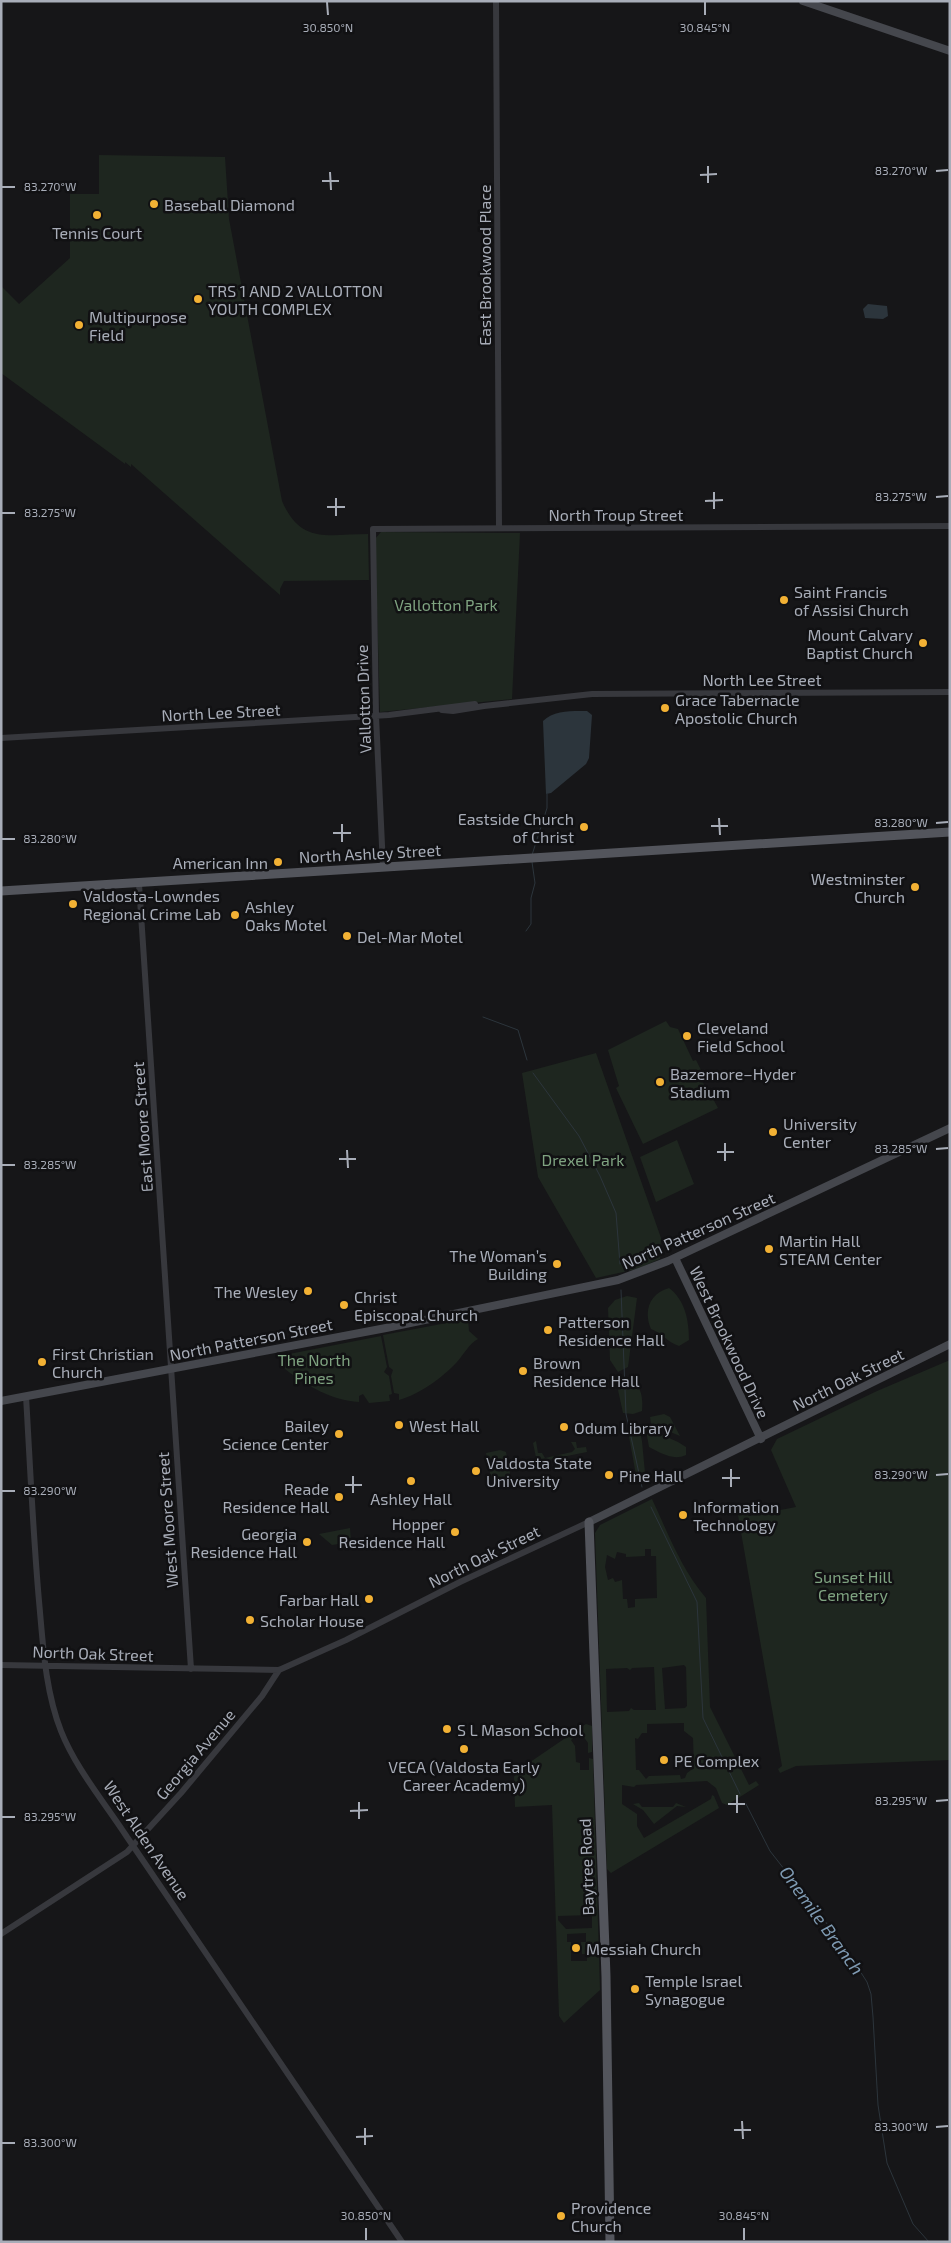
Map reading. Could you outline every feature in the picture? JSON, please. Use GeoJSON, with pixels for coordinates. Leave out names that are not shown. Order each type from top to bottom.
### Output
{"type":"FeatureCollection","features":[{"type":"Feature","properties":{"kind":"main road"},"geometry":{"type":"LineString","coordinates":[[803,1],[950,51]]}},
{"type":"Feature","properties":{"kind":"main road","name":"North Ashley Street"},"geometry":{"type":"LineString","coordinates":[[1,891],[139,884],[950,832]]}},
{"type":"Feature","properties":{"kind":"main road","name":"North Patterson Street"},"geometry":{"type":"LineString","coordinates":[[1,1401],[606,1283],[675,1258],[950,1128]]}},
{"type":"Feature","properties":{"kind":"main road","name":"West Brookwood Drive"},"geometry":{"type":"LineString","coordinates":[[675,1258],[760,1439]]}},
{"type":"Feature","properties":{"kind":"main road","name":"North Oak Street"},"geometry":{"type":"LineString","coordinates":[[589,1522],[950,1344]]}},
{"type":"Feature","properties":{"kind":"main road","name":"Baytree Road"},"geometry":{"type":"LineString","coordinates":[[589,1522],[606,1976],[610,2242]]}},
{"type":"Feature","properties":{"kind":"street","name":"East Brookwood Place"},"geometry":{"type":"LineString","coordinates":[[496,1],[499,528]]}},
{"type":"Feature","properties":{"kind":"street","name":"North Troup Street"},"geometry":{"type":"LineString","coordinates":[[373,529],[950,526]]}},
{"type":"Feature","properties":{"kind":"street","name":"Vallotton Drive"},"geometry":{"type":"LineString","coordinates":[[373,529],[376,716],[383,867]]}},
{"type":"Feature","properties":{"kind":"street","name":"North Lee Street"},"geometry":{"type":"LineString","coordinates":[[1,738],[376,716],[442,710],[453,711],[590,694],[950,692]]}},
{"type":"Feature","properties":{"kind":"street","name":"East Moore Street"},"geometry":{"type":"LineString","coordinates":[[139,884],[171,1369]]}},
{"type":"Feature","properties":{"kind":"street","name":"West Moore Street"},"geometry":{"type":"LineString","coordinates":[[171,1369],[191,1669]]}},
{"type":"Feature","properties":{"kind":"street","name":"West Alden Avenue"},"geometry":{"type":"LineString","coordinates":[[26,1396],[45,1665],[56,1718],[65,1740],[133,1845],[402,2242]]}},
{"type":"Feature","properties":{"kind":"street","name":"North Oak Street"},"geometry":{"type":"LineString","coordinates":[[1,1664],[279,1670],[346,1640],[460,1582],[589,1522]]}},
{"type":"Feature","properties":{"kind":"street","name":"Georgia Avenue"},"geometry":{"type":"LineString","coordinates":[[1,1934],[127,1852],[262,1696],[279,1670]]}},
{"type":"Feature","properties":{"kind":"green space"},"geometry":{"type":"Polygon","coordinates":[[[99,155],[225,157],[229,219],[282,501],[298,525],[307,531],[328,535],[368,534],[369,580],[284,581],[280,589],[280,595],[131,464],[131,467],[125,462],[125,464],[1,373],[1,286],[19,304],[70,258],[70,194],[99,194],[99,155]]]}},
{"type":"Feature","properties":{"kind":"green space","name":"Vallotton Park"},"geometry":{"type":"Polygon","coordinates":[[[381,532],[520,533],[512,699],[380,712],[375,539],[381,532]]]}},
{"type":"Feature","properties":{"kind":"green space","name":"Bazemore–Hyder Stadium"},"geometry":{"type":"Polygon","coordinates":[[[666,1021],[670,1027],[678,1029],[693,1061],[696,1060],[701,1070],[698,1072],[710,1097],[712,1097],[718,1108],[643,1144],[616,1088],[619,1086],[608,1050],[666,1021]]]}},
{"type":"Feature","properties":{"kind":"green space","name":"Drexel Park"},"geometry":{"type":"Polygon","coordinates":[[[596,1053],[661,1238],[660,1259],[637,1269],[596,1278],[538,1177],[522,1073],[596,1053]]]}},
{"type":"Feature","properties":{"kind":"green space"},"geometry":{"type":"Polygon","coordinates":[[[677,1140],[694,1184],[656,1202],[640,1157],[677,1140]]]}},
{"type":"Feature","properties":{"kind":"green space"},"geometry":{"type":"Polygon","coordinates":[[[669,1288],[679,1298],[687,1318],[689,1340],[679,1346],[651,1329],[649,1322],[648,1309],[653,1298],[662,1290],[669,1288]]]}},
{"type":"Feature","properties":{"kind":"green space"},"geometry":{"type":"Polygon","coordinates":[[[627,1296],[637,1298],[628,1367],[618,1372],[610,1360],[608,1308],[615,1300],[627,1296]]]}},
{"type":"Feature","properties":{"kind":"green space"},"geometry":{"type":"Polygon","coordinates":[[[468,1319],[469,1331],[478,1339],[438,1379],[423,1390],[399,1400],[399,1394],[394,1393],[391,1376],[393,1370],[389,1367],[383,1335],[468,1319]]]}},
{"type":"Feature","properties":{"kind":"green space","name":"The North Pines"},"geometry":{"type":"Polygon","coordinates":[[[381,1336],[387,1367],[384,1372],[389,1376],[392,1394],[389,1395],[390,1401],[369,1403],[363,1394],[359,1396],[359,1402],[329,1395],[302,1381],[285,1369],[284,1355],[381,1336]]]}},
{"type":"Feature","properties":{"kind":"green space","name":"Sunset Hill Cemetery"},"geometry":{"type":"Polygon","coordinates":[[[950,1360],[950,1760],[796,1766],[780,1773],[778,1769],[782,1766],[738,1515],[745,1509],[749,1516],[796,1507],[771,1450],[777,1439],[877,1391],[950,1360]]]}},
{"type":"Feature","properties":{"kind":"green space"},"geometry":{"type":"Polygon","coordinates":[[[631,1380],[640,1389],[642,1402],[642,1411],[633,1414],[623,1413],[618,1390],[620,1382],[631,1380]]]}},
{"type":"Feature","properties":{"kind":"green space"},"geometry":{"type":"Polygon","coordinates":[[[664,1414],[670,1417],[680,1436],[651,1424],[650,1417],[664,1414]]]}},
{"type":"Feature","properties":{"kind":"green space"},"geometry":{"type":"Polygon","coordinates":[[[631,1423],[639,1428],[642,1441],[645,1473],[643,1477],[636,1475],[628,1431],[631,1423]]]}},
{"type":"Feature","properties":{"kind":"green space"},"geometry":{"type":"Polygon","coordinates":[[[649,1429],[686,1447],[686,1455],[672,1457],[649,1447],[646,1430],[649,1429]]]}},
{"type":"Feature","properties":{"kind":"green space"},"geometry":{"type":"Polygon","coordinates":[[[536,1441],[538,1453],[542,1453],[545,1458],[572,1452],[575,1449],[571,1442],[576,1442],[577,1448],[586,1447],[587,1452],[537,1462],[533,1443],[536,1441]]]}},
{"type":"Feature","properties":{"kind":"green space"},"geometry":{"type":"Polygon","coordinates":[[[500,1450],[506,1452],[512,1484],[505,1488],[492,1483],[486,1453],[500,1450]]]}},
{"type":"Feature","properties":{"kind":"green space"},"geometry":{"type":"Polygon","coordinates":[[[652,1499],[682,1563],[706,1598],[710,1707],[749,1785],[756,1781],[759,1785],[727,1805],[722,1803],[716,1788],[707,1781],[636,1785],[634,1787],[622,1785],[622,1804],[637,1814],[637,1826],[644,1838],[711,1799],[712,1795],[719,1808],[611,1873],[607,1869],[595,1533],[600,1525],[652,1499]],[[645,1549],[645,1556],[626,1557],[626,1554],[617,1552],[615,1559],[607,1555],[605,1567],[608,1580],[613,1578],[615,1582],[622,1580],[623,1599],[627,1599],[628,1608],[635,1607],[635,1599],[657,1598],[656,1556],[651,1556],[651,1549],[645,1549]],[[684,1665],[662,1668],[665,1709],[685,1708],[687,1706],[686,1667],[684,1665]],[[654,1667],[632,1668],[630,1670],[627,1668],[606,1669],[607,1712],[629,1711],[631,1708],[634,1710],[656,1710],[654,1667]],[[684,1723],[647,1724],[647,1733],[642,1733],[638,1739],[635,1738],[636,1770],[639,1770],[646,1779],[649,1776],[680,1775],[681,1779],[685,1778],[687,1773],[694,1768],[693,1738],[684,1731],[684,1723]]]}},
{"type":"Feature","properties":{"kind":"green space"},"geometry":{"type":"Polygon","coordinates":[[[350,1528],[351,1542],[332,1545],[319,1534],[350,1528]]]}},
{"type":"Feature","properties":{"kind":"green space"},"geometry":{"type":"Polygon","coordinates":[[[586,1724],[592,1726],[592,1752],[588,1753],[588,1743],[581,1733],[571,1740],[575,1746],[576,1762],[580,1763],[580,1770],[589,1770],[589,1758],[593,1759],[600,1990],[564,2023],[559,2016],[552,1805],[515,1807],[514,1777],[517,1771],[586,1724]],[[592,1915],[558,1916],[558,1920],[566,1929],[592,1928],[592,1915]],[[586,1933],[567,1934],[567,1942],[571,1942],[571,1961],[587,1961],[587,1954],[582,1954],[581,1942],[586,1942],[586,1933]]]}},
{"type":"Feature","properties":{"kind":"green space"},"geometry":{"type":"Polygon","coordinates":[[[639,1803],[642,1807],[673,1807],[676,1803],[686,1807],[677,1806],[654,1824],[643,1810],[633,1804],[639,1803]]]}},
{"type":"Feature","properties":{"kind":"shaded area"},"geometry":{"type":"Polygon","coordinates":[[[868,304],[887,306],[888,316],[883,319],[865,318],[863,309],[868,304]]]}},
{"type":"Feature","properties":{"kind":"shaded area"},"geometry":{"type":"Polygon","coordinates":[[[587,711],[592,715],[589,758],[586,764],[551,793],[546,794],[543,721],[547,717],[558,713],[587,711]]]}},
{"type":"Feature","properties":{"kind":"waterway"},"geometry":{"type":"LineString","coordinates":[[532,855],[547,808],[547,794]]}},
{"type":"Feature","properties":{"kind":"waterway"},"geometry":{"type":"LineString","coordinates":[[526,931],[531,924],[531,898],[535,883],[532,862]]}},
{"type":"Feature","properties":{"kind":"waterway","name":"Onemile Branch"},"geometry":{"type":"LineString","coordinates":[[483,1017],[518,1030],[527,1060]]}},
{"type":"Feature","properties":{"kind":"waterway","name":"Onemile Branch"},"geometry":{"type":"LineString","coordinates":[[533,1073],[579,1136],[600,1176],[616,1213],[620,1264]]}},
{"type":"Feature","properties":{"kind":"waterway","name":"Onemile Branch"},"geometry":{"type":"LineString","coordinates":[[621,1290],[626,1414],[642,1487]]}},
{"type":"Feature","properties":{"kind":"waterway","name":"Onemile Branch"},"geometry":{"type":"LineString","coordinates":[[651,1507],[697,1602],[703,1718],[740,1794]]}},
{"type":"Feature","properties":{"kind":"waterway","name":"Onemile Branch"},"geometry":{"type":"LineString","coordinates":[[746,1804],[770,1851],[842,1943],[867,1982],[871,1994],[878,2105],[887,2163],[913,2224],[929,2242]]}},
{"type":"Feature","properties":{"kind":"place","name":"Baseball Diamond"},"geometry":{"type":"Point","coordinates":[154,204]}},
{"type":"Feature","properties":{"kind":"place","name":"Tennis Court"},"geometry":{"type":"Point","coordinates":[97,215]}},
{"type":"Feature","properties":{"kind":"place","name":"TRS 1 AND 2 VALLOTTON YOUTH COMPLEX"},"geometry":{"type":"Point","coordinates":[198,299]}},
{"type":"Feature","properties":{"kind":"place","name":"Multipurpose Field"},"geometry":{"type":"Point","coordinates":[79,325]}},
{"type":"Feature","properties":{"kind":"place","name":"Saint Francis of Assisi Church"},"geometry":{"type":"Point","coordinates":[784,600]}},
{"type":"Feature","properties":{"kind":"place","name":"Mount Calvary Baptist Church"},"geometry":{"type":"Point","coordinates":[923,643]}},
{"type":"Feature","properties":{"kind":"place","name":"Grace Tabernacle Apostolic Church"},"geometry":{"type":"Point","coordinates":[665,708]}},
{"type":"Feature","properties":{"kind":"place","name":"Eastside Church of Christ"},"geometry":{"type":"Point","coordinates":[584,827]}},
{"type":"Feature","properties":{"kind":"place","name":"American Inn"},"geometry":{"type":"Point","coordinates":[278,862]}},
{"type":"Feature","properties":{"kind":"place","name":"Westminster Church"},"geometry":{"type":"Point","coordinates":[915,887]}},
{"type":"Feature","properties":{"kind":"place","name":"Valdosta-Lowndes Regional Crime Lab"},"geometry":{"type":"Point","coordinates":[73,904]}},
{"type":"Feature","properties":{"kind":"place","name":"Ashley Oaks Motel"},"geometry":{"type":"Point","coordinates":[235,915]}},
{"type":"Feature","properties":{"kind":"place","name":"Del-Mar Motel"},"geometry":{"type":"Point","coordinates":[347,936]}},
{"type":"Feature","properties":{"kind":"place","name":"Cleveland Field School"},"geometry":{"type":"Point","coordinates":[687,1036]}},
{"type":"Feature","properties":{"kind":"place","name":"Bazemore–Hyder Stadium"},"geometry":{"type":"Point","coordinates":[660,1082]}},
{"type":"Feature","properties":{"kind":"place","name":"University Center"},"geometry":{"type":"Point","coordinates":[773,1132]}},
{"type":"Feature","properties":{"kind":"place","name":"Martin Hall STEAM Center"},"geometry":{"type":"Point","coordinates":[769,1249]}},
{"type":"Feature","properties":{"kind":"place","name":"The Woman’s Building"},"geometry":{"type":"Point","coordinates":[557,1264]}},
{"type":"Feature","properties":{"kind":"place","name":"The Wesley"},"geometry":{"type":"Point","coordinates":[308,1291]}},
{"type":"Feature","properties":{"kind":"place","name":"Christ Episcopal Church"},"geometry":{"type":"Point","coordinates":[344,1305]}},
{"type":"Feature","properties":{"kind":"place","name":"Patterson Residence Hall"},"geometry":{"type":"Point","coordinates":[548,1330]}},
{"type":"Feature","properties":{"kind":"place","name":"First Christian Church"},"geometry":{"type":"Point","coordinates":[42,1362]}},
{"type":"Feature","properties":{"kind":"place","name":"Brown Residence Hall"},"geometry":{"type":"Point","coordinates":[523,1371]}},
{"type":"Feature","properties":{"kind":"place","name":"West Hall"},"geometry":{"type":"Point","coordinates":[399,1425]}},
{"type":"Feature","properties":{"kind":"place","name":"Odum Library"},"geometry":{"type":"Point","coordinates":[564,1427]}},
{"type":"Feature","properties":{"kind":"place","name":"Bailey Science Center"},"geometry":{"type":"Point","coordinates":[339,1434]}},
{"type":"Feature","properties":{"kind":"place","name":"Valdosta State University"},"geometry":{"type":"Point","coordinates":[476,1471]}},
{"type":"Feature","properties":{"kind":"place","name":"Pine Hall"},"geometry":{"type":"Point","coordinates":[609,1475]}},
{"type":"Feature","properties":{"kind":"place","name":"Ashley Hall"},"geometry":{"type":"Point","coordinates":[411,1481]}},
{"type":"Feature","properties":{"kind":"place","name":"Reade Residence Hall"},"geometry":{"type":"Point","coordinates":[339,1497]}},
{"type":"Feature","properties":{"kind":"place","name":"Information Technology"},"geometry":{"type":"Point","coordinates":[683,1515]}},
{"type":"Feature","properties":{"kind":"place","name":"Hopper Residence Hall"},"geometry":{"type":"Point","coordinates":[455,1532]}},
{"type":"Feature","properties":{"kind":"place","name":"Georgia Residence Hall"},"geometry":{"type":"Point","coordinates":[307,1542]}},
{"type":"Feature","properties":{"kind":"place","name":"Farbar Hall"},"geometry":{"type":"Point","coordinates":[369,1599]}},
{"type":"Feature","properties":{"kind":"place","name":"Scholar House"},"geometry":{"type":"Point","coordinates":[250,1620]}},
{"type":"Feature","properties":{"kind":"place","name":"S L Mason School"},"geometry":{"type":"Point","coordinates":[447,1729]}},
{"type":"Feature","properties":{"kind":"place","name":"VECA (Valdosta Early Career Academy)"},"geometry":{"type":"Point","coordinates":[464,1749]}},
{"type":"Feature","properties":{"kind":"place","name":"PE Complex"},"geometry":{"type":"Point","coordinates":[664,1760]}},
{"type":"Feature","properties":{"kind":"place","name":"Messiah Church"},"geometry":{"type":"Point","coordinates":[576,1948]}},
{"type":"Feature","properties":{"kind":"place","name":"Temple Israel Synagogue"},"geometry":{"type":"Point","coordinates":[635,1989]}},
{"type":"Feature","properties":{"kind":"place","name":"Providence Church"},"geometry":{"type":"Point","coordinates":[561,2216]}}]}
